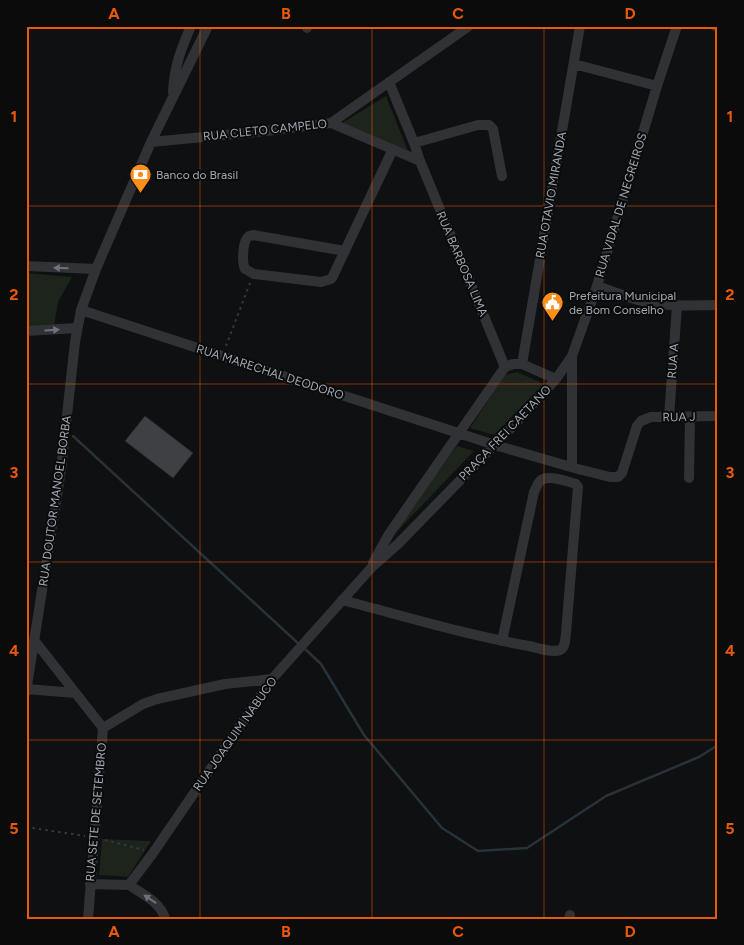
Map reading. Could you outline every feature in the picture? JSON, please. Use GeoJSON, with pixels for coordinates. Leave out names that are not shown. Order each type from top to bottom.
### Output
{"type":"FeatureCollection","features":[{"type":"Feature","properties":{"kind":"street"},"geometry":{"type":"LineString","coordinates":[[173,98],[175,70],[191,26]]}},
{"type":"Feature","properties":{"kind":"street","name":"RUA DOUTOR MANOEL BORBA"},"geometry":{"type":"LineString","coordinates":[[26,690],[34,640],[31,625],[62,470],[77,328],[81,310],[96,269],[151,142],[208,26]]}},
{"type":"Feature","properties":{"kind":"street","name":"RUA CLETO CAMPELO"},"geometry":{"type":"LineString","coordinates":[[151,142],[331,123],[469,26]]}},
{"type":"Feature","properties":{"kind":"street","name":"RUA OTAVIO MIRANDA"},"geometry":{"type":"LineString","coordinates":[[522,364],[580,26]]}},
{"type":"Feature","properties":{"kind":"street","name":"RUA VIDAL DE NEGREIROS"},"geometry":{"type":"LineString","coordinates":[[556,379],[572,356],[596,286],[677,26]]}},
{"type":"Feature","properties":{"kind":"street"},"geometry":{"type":"LineString","coordinates":[[574,64],[657,86]]}},
{"type":"Feature","properties":{"kind":"street","name":"RUA BARBOSA LIMA"},"geometry":{"type":"LineString","coordinates":[[389,82],[505,367]]}},
{"type":"Feature","properties":{"kind":"street"},"geometry":{"type":"LineString","coordinates":[[331,123],[420,160]]}},
{"type":"Feature","properties":{"kind":"street"},"geometry":{"type":"LineString","coordinates":[[414,143],[478,125],[488,125],[493,129],[502,176]]}},
{"type":"Feature","properties":{"kind":"street"},"geometry":{"type":"LineString","coordinates":[[345,251],[256,235],[250,236],[246,240],[242,260],[245,270],[254,274],[321,282],[332,278],[345,251],[393,149]]}},
{"type":"Feature","properties":{"kind":"street"},"geometry":{"type":"LineString","coordinates":[[26,266],[96,269]]}},
{"type":"Feature","properties":{"kind":"street"},"geometry":{"type":"LineString","coordinates":[[596,286],[650,303],[677,306],[718,305]]}},
{"type":"Feature","properties":{"kind":"street","name":"RUA A"},"geometry":{"type":"LineString","coordinates":[[669,417],[677,306]]}},
{"type":"Feature","properties":{"kind":"street","name":"RUA MARECHAL DEODORO"},"geometry":{"type":"LineString","coordinates":[[81,310],[495,445],[610,476],[618,477],[624,469],[637,426],[641,421]]}},
{"type":"Feature","properties":{"kind":"street"},"geometry":{"type":"LineString","coordinates":[[26,331],[77,328]]}},
{"type":"Feature","properties":{"kind":"street","name":"PRAÇA FREI CAETANO"},"geometry":{"type":"LineString","coordinates":[[572,356],[574,483]]}},
{"type":"Feature","properties":{"kind":"street"},"geometry":{"type":"LineString","coordinates":[[372,567],[389,534],[505,367],[513,364],[522,364]]}},
{"type":"Feature","properties":{"kind":"street","name":"PRAÇA FREI CAETANO"},"geometry":{"type":"LineString","coordinates":[[372,567],[398,544],[495,445],[556,379],[522,364]]}},
{"type":"Feature","properties":{"kind":"street","name":"RUA J"},"geometry":{"type":"LineString","coordinates":[[641,421],[652,417],[718,416]]}},
{"type":"Feature","properties":{"kind":"street"},"geometry":{"type":"LineString","coordinates":[[689,478],[690,417]]}},
{"type":"Feature","properties":{"kind":"street"},"geometry":{"type":"LineString","coordinates":[[342,600],[502,641],[552,651],[563,648],[577,484],[552,478],[544,478],[538,483],[534,492],[502,641]]}},
{"type":"Feature","properties":{"kind":"street","name":"RUA JOAQUIM NABUCO"},"geometry":{"type":"LineString","coordinates":[[129,885],[275,675],[372,567]]}},
{"type":"Feature","properties":{"kind":"street","name":"RUA SETE DE SETEMBRO"},"geometry":{"type":"LineString","coordinates":[[34,640],[103,728],[88,919]]}},
{"type":"Feature","properties":{"kind":"street"},"geometry":{"type":"LineString","coordinates":[[103,728],[143,704],[157,699],[275,675]]}},
{"type":"Feature","properties":{"kind":"street"},"geometry":{"type":"LineString","coordinates":[[26,690],[75,692]]}},
{"type":"Feature","properties":{"kind":"street"},"geometry":{"type":"LineString","coordinates":[[90,884],[129,885],[157,904],[165,919]]}},
{"type":"Feature","properties":{"kind":"path"},"geometry":{"type":"LineString","coordinates":[[222,356],[254,274]]}},
{"type":"Feature","properties":{"kind":"path"},"geometry":{"type":"LineString","coordinates":[[26,827],[93,837],[153,853]]}},
{"type":"Feature","properties":{"kind":"shaded area"},"geometry":{"type":"Polygon","coordinates":[[[386,96],[408,151],[342,123],[386,96]]]}},
{"type":"Feature","properties":{"kind":"shaded area"},"geometry":{"type":"Polygon","coordinates":[[[26,273],[72,277],[58,302],[54,326],[26,327],[26,273]]]}},
{"type":"Feature","properties":{"kind":"shaded area"},"geometry":{"type":"Polygon","coordinates":[[[517,372],[544,384],[494,435],[470,428],[505,375],[517,372]]]}},
{"type":"Feature","properties":{"kind":"shaded area"},"geometry":{"type":"Polygon","coordinates":[[[457,446],[474,451],[385,544],[457,446]]]}},
{"type":"Feature","properties":{"kind":"shaded area"},"geometry":{"type":"Polygon","coordinates":[[[102,839],[151,841],[128,877],[99,875],[102,839]]]}},
{"type":"Feature","properties":{"kind":"building"},"geometry":{"type":"Polygon","coordinates":[[[145,416],[193,453],[173,478],[125,441],[145,416]]]}},
{"type":"Feature","properties":{"kind":"waterway"},"geometry":{"type":"LineString","coordinates":[[73,436],[300,645]]}},
{"type":"Feature","properties":{"kind":"waterway"},"geometry":{"type":"LineString","coordinates":[[304,648],[321,664],[364,735],[442,828],[478,851],[527,848],[606,796],[699,757],[718,745]]}},
{"type":"Feature","properties":{"kind":"place","name":"Banco do Brasil"},"geometry":{"type":"Point","coordinates":[140,194]}},
{"type":"Feature","properties":{"kind":"place","name":"Prefeitura Municipal de Bom Conselho"},"geometry":{"type":"Point","coordinates":[553,322]}}]}
